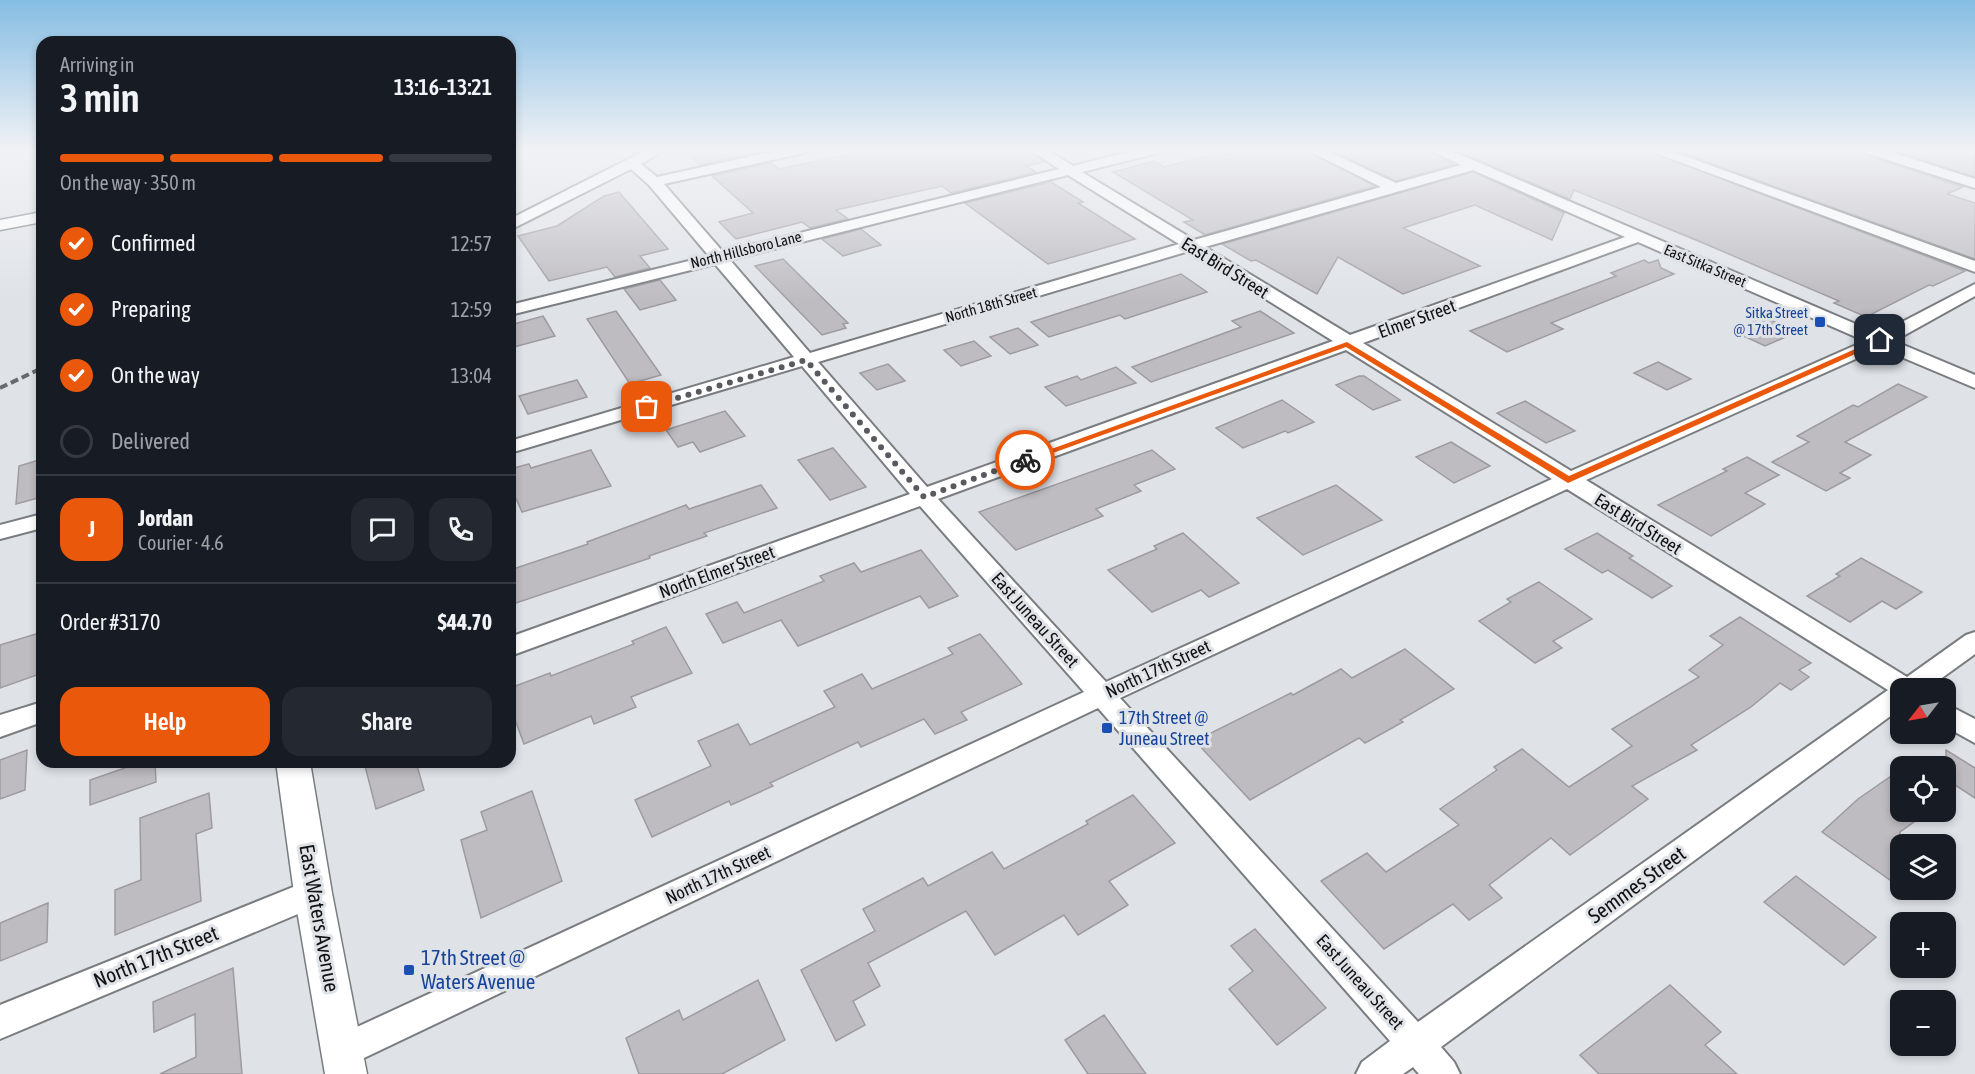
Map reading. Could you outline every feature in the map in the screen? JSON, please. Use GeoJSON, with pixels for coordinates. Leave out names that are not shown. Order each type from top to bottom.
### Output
{"type":"FeatureCollection","features":[{"type":"Feature","properties":{"kind":"street"},"geometry":{"type":"LineString","coordinates":[[516,222],[561,199]]}},
{"type":"Feature","properties":{"kind":"street","name":"East Juneau Street"},"geometry":{"type":"LineString","coordinates":[[669,199],[924,497],[1442,1074]]}},
{"type":"Feature","properties":{"kind":"street","name":"North Hillsboro Lane"},"geometry":{"type":"LineString","coordinates":[[516,308],[956,199]]}},
{"type":"Feature","properties":{"kind":"street","name":"East Bird Street"},"geometry":{"type":"LineString","coordinates":[[1116,199],[1890,679]]}},
{"type":"Feature","properties":{"kind":"street","name":"North 18th Street"},"geometry":{"type":"LineString","coordinates":[[516,445],[1355,199]]}},
{"type":"Feature","properties":{"kind":"street","name":"East Sitka Street"},"geometry":{"type":"LineString","coordinates":[[1550,199],[1975,382]]}},
{"type":"Feature","properties":{"kind":"street"},"geometry":{"type":"LineString","coordinates":[[1789,199],[1975,267]]}},
{"type":"Feature","properties":{"kind":"street"},"geometry":{"type":"LineString","coordinates":[[0,225],[36,218]]}},
{"type":"Feature","properties":{"kind":"street","name":"Elmer Street"},"geometry":{"type":"LineString","coordinates":[[924,497],[1638,237]]}},
{"type":"Feature","properties":{"kind":"street","name":"North 17th Street"},"geometry":{"type":"LineString","coordinates":[[345,1063],[1102,695],[1568,480],[1880,340],[1975,289]]}},
{"type":"Feature","properties":{"kind":"street","name":"North Elmer Street"},"geometry":{"type":"LineString","coordinates":[[516,645],[924,497]]}},
{"type":"Feature","properties":{"kind":"street"},"geometry":{"type":"LineString","coordinates":[[0,532],[36,523]]}},
{"type":"Feature","properties":{"kind":"street"},"geometry":{"type":"LineString","coordinates":[[1924,678],[1975,641]]}},
{"type":"Feature","properties":{"kind":"street","name":"Semmes Street"},"geometry":{"type":"LineString","coordinates":[[1374,1074],[1890,702]]}},
{"type":"Feature","properties":{"kind":"street"},"geometry":{"type":"LineString","coordinates":[[0,726],[36,714]]}},
{"type":"Feature","properties":{"kind":"street"},"geometry":{"type":"LineString","coordinates":[[1956,720],[1975,732]]}},
{"type":"Feature","properties":{"kind":"street","name":"East Waters Avenue"},"geometry":{"type":"LineString","coordinates":[[295,768],[313,893],[345,1063]]}},
{"type":"Feature","properties":{"kind":"street","name":"North 17th Street"},"geometry":{"type":"LineString","coordinates":[[0,1022],[313,893]]}},
{"type":"Feature","properties":{"kind":"building"},"geometry":{"type":"Polygon","coordinates":[[[599,199],[625,199],[668,249],[640,256],[650,268],[615,277],[607,267],[549,281],[518,236],[557,226],[599,199]]]}},
{"type":"Feature","properties":{"kind":"building"},"geometry":{"type":"Polygon","coordinates":[[[738,199],[884,199],[836,210],[848,219],[810,228],[802,222],[736,239],[719,222],[753,213],[738,199]]]}},
{"type":"Feature","properties":{"kind":"building"},"geometry":{"type":"Polygon","coordinates":[[[981,199],[1078,199],[1083,202],[1078,203],[1135,239],[1048,264],[965,203],[981,199]]]}},
{"type":"Feature","properties":{"kind":"building"},"geometry":{"type":"Polygon","coordinates":[[[1158,199],[1329,199],[1205,235],[1184,222],[1193,220],[1158,199]]]}},
{"type":"Feature","properties":{"kind":"building"},"geometry":{"type":"Polygon","coordinates":[[[1378,199],[1533,199],[1564,213],[1552,240],[1475,205],[1403,228],[1480,266],[1403,294],[1338,257],[1317,294],[1222,244],[1378,199]]]}},
{"type":"Feature","properties":{"kind":"building"},"geometry":{"type":"Polygon","coordinates":[[[1596,199],[1775,199],[1965,271],[1933,286],[1929,285],[1866,317],[1834,303],[1839,301],[1596,199]]]}},
{"type":"Feature","properties":{"kind":"building"},"geometry":{"type":"Polygon","coordinates":[[[1810,199],[1963,199],[1975,203],[1975,259],[1810,199]]]}},
{"type":"Feature","properties":{"kind":"building"},"geometry":{"type":"Polygon","coordinates":[[[861,229],[881,245],[843,256],[822,239],[861,229]]]}},
{"type":"Feature","properties":{"kind":"building"},"geometry":{"type":"Polygon","coordinates":[[[783,259],[848,323],[843,324],[846,328],[822,335],[755,266],[783,259]]]}},
{"type":"Feature","properties":{"kind":"building"},"geometry":{"type":"Polygon","coordinates":[[[1644,260],[1649,263],[1658,260],[1661,268],[1674,274],[1551,323],[1563,329],[1507,352],[1470,331],[1616,276],[1611,273],[1644,260]]]}},
{"type":"Feature","properties":{"kind":"building"},"geometry":{"type":"Polygon","coordinates":[[[1181,274],[1207,292],[1125,319],[1120,315],[1049,337],[1031,322],[1181,274]]]}},
{"type":"Feature","properties":{"kind":"building"},"geometry":{"type":"Polygon","coordinates":[[[660,280],[676,300],[640,310],[624,289],[660,280]]]}},
{"type":"Feature","properties":{"kind":"building"},"geometry":{"type":"Polygon","coordinates":[[[616,311],[661,375],[630,384],[587,319],[616,311]]]}},
{"type":"Feature","properties":{"kind":"building"},"geometry":{"type":"Polygon","coordinates":[[[1260,311],[1294,333],[1151,382],[1132,367],[1241,327],[1232,321],[1260,311]]]}},
{"type":"Feature","properties":{"kind":"building"},"geometry":{"type":"Polygon","coordinates":[[[543,316],[555,336],[516,346],[516,323],[543,316]]]}},
{"type":"Feature","properties":{"kind":"building"},"geometry":{"type":"Polygon","coordinates":[[[1764,317],[1797,332],[1765,346],[1733,331],[1764,317]]]}},
{"type":"Feature","properties":{"kind":"building"},"geometry":{"type":"Polygon","coordinates":[[[1018,328],[1038,345],[1010,354],[990,337],[1018,328]]]}},
{"type":"Feature","properties":{"kind":"building"},"geometry":{"type":"Polygon","coordinates":[[[974,341],[991,356],[961,366],[944,350],[974,341]]]}},
{"type":"Feature","properties":{"kind":"building"},"geometry":{"type":"Polygon","coordinates":[[[1658,362],[1691,379],[1667,390],[1634,373],[1658,362]]]}},
{"type":"Feature","properties":{"kind":"building"},"geometry":{"type":"Polygon","coordinates":[[[888,364],[905,381],[877,390],[860,373],[888,364]]]}},
{"type":"Feature","properties":{"kind":"building"},"geometry":{"type":"Polygon","coordinates":[[[1116,367],[1136,383],[1066,406],[1045,387],[1077,376],[1081,380],[1116,367]]]}},
{"type":"Feature","properties":{"kind":"building"},"geometry":{"type":"Polygon","coordinates":[[[1364,376],[1400,400],[1373,410],[1336,385],[1364,376]]]}},
{"type":"Feature","properties":{"kind":"building"},"geometry":{"type":"Polygon","coordinates":[[[577,380],[587,397],[528,414],[519,396],[577,380]]]}},
{"type":"Feature","properties":{"kind":"building"},"geometry":{"type":"Polygon","coordinates":[[[1898,384],[1927,397],[1845,442],[1871,455],[1840,473],[1850,478],[1826,491],[1772,462],[1809,442],[1797,436],[1853,405],[1858,407],[1898,384]]]}},
{"type":"Feature","properties":{"kind":"building"},"geometry":{"type":"Polygon","coordinates":[[[1282,400],[1314,422],[1243,448],[1216,428],[1282,400]]]}},
{"type":"Feature","properties":{"kind":"building"},"geometry":{"type":"Polygon","coordinates":[[[1525,401],[1575,431],[1546,443],[1497,413],[1525,401]]]}},
{"type":"Feature","properties":{"kind":"building"},"geometry":{"type":"Polygon","coordinates":[[[725,411],[745,436],[700,452],[693,442],[678,447],[666,430],[725,411]]]}},
{"type":"Feature","properties":{"kind":"building"},"geometry":{"type":"Polygon","coordinates":[[[1451,442],[1490,466],[1454,483],[1416,457],[1451,442]]]}},
{"type":"Feature","properties":{"kind":"building"},"geometry":{"type":"Polygon","coordinates":[[[833,448],[866,487],[830,500],[798,460],[833,448]]]}},
{"type":"Feature","properties":{"kind":"building"},"geometry":{"type":"Polygon","coordinates":[[[591,450],[611,486],[522,512],[516,498],[516,467],[529,464],[531,468],[591,450]]]}},
{"type":"Feature","properties":{"kind":"building"},"geometry":{"type":"Polygon","coordinates":[[[1152,450],[1175,469],[1134,485],[1141,491],[1096,509],[1103,516],[1016,550],[979,512],[1152,450]]]}},
{"type":"Feature","properties":{"kind":"building"},"geometry":{"type":"Polygon","coordinates":[[[1747,457],[1779,475],[1745,493],[1765,504],[1711,536],[1658,505],[1727,471],[1723,469],[1747,457]]]}},
{"type":"Feature","properties":{"kind":"building"},"geometry":{"type":"Polygon","coordinates":[[[36,461],[36,499],[16,504],[19,466],[36,461]]]}},
{"type":"Feature","properties":{"kind":"building"},"geometry":{"type":"Polygon","coordinates":[[[761,485],[777,508],[704,533],[707,536],[649,556],[650,558],[516,603],[516,568],[588,544],[587,542],[686,505],[689,509],[761,485]]]}},
{"type":"Feature","properties":{"kind":"building"},"geometry":{"type":"Polygon","coordinates":[[[1336,485],[1382,520],[1303,555],[1257,518],[1336,485]]]}},
{"type":"Feature","properties":{"kind":"building"},"geometry":{"type":"Polygon","coordinates":[[[1183,533],[1239,583],[1209,597],[1201,590],[1152,612],[1108,570],[1157,549],[1154,546],[1183,533]]]}},
{"type":"Feature","properties":{"kind":"building"},"geometry":{"type":"Polygon","coordinates":[[[1597,533],[1633,556],[1629,558],[1672,586],[1652,598],[1608,570],[1602,573],[1565,549],[1597,533]]]}},
{"type":"Feature","properties":{"kind":"building"},"geometry":{"type":"Polygon","coordinates":[[[921,550],[958,596],[929,608],[920,596],[798,646],[781,620],[723,643],[706,614],[737,602],[744,613],[824,581],[820,576],[854,563],[861,572],[921,550]]]}},
{"type":"Feature","properties":{"kind":"building"},"geometry":{"type":"Polygon","coordinates":[[[1861,558],[1922,592],[1896,609],[1882,601],[1850,622],[1807,596],[1840,576],[1836,574],[1861,558]]]}},
{"type":"Feature","properties":{"kind":"building"},"geometry":{"type":"Polygon","coordinates":[[[1539,582],[1592,619],[1553,641],[1562,648],[1535,663],[1479,621],[1511,602],[1507,599],[1539,582]]]}},
{"type":"Feature","properties":{"kind":"building"},"geometry":{"type":"Polygon","coordinates":[[[1740,617],[1811,663],[1799,670],[1809,677],[1791,690],[1780,683],[1751,707],[1691,745],[1697,750],[1632,786],[1648,799],[1570,855],[1551,838],[1489,885],[1502,898],[1469,920],[1453,904],[1384,949],[1321,881],[1367,853],[1386,872],[1459,825],[1440,809],[1497,770],[1494,767],[1522,749],[1569,787],[1632,746],[1612,729],[1699,677],[1689,670],[1723,645],[1710,636],[1740,617]]]}},
{"type":"Feature","properties":{"kind":"building"},"geometry":{"type":"Polygon","coordinates":[[[666,627],[692,673],[631,697],[636,707],[594,724],[591,716],[524,744],[516,722],[516,686],[550,673],[551,676],[634,644],[632,641],[666,627]]]}},
{"type":"Feature","properties":{"kind":"building"},"geometry":{"type":"Polygon","coordinates":[[[36,634],[36,675],[0,688],[0,645],[36,634]]]}},
{"type":"Feature","properties":{"kind":"building"},"geometry":{"type":"Polygon","coordinates":[[[980,634],[1022,684],[961,712],[967,720],[935,734],[924,719],[861,747],[858,742],[770,783],[773,786],[731,805],[729,801],[652,837],[635,800],[711,766],[698,741],[738,724],[750,745],[835,707],[824,691],[862,674],[872,689],[953,654],[948,648],[980,634]]]}},
{"type":"Feature","properties":{"kind":"building"},"geometry":{"type":"Polygon","coordinates":[[[1405,649],[1454,689],[1365,743],[1359,738],[1250,800],[1195,741],[1291,693],[1293,695],[1341,669],[1352,678],[1405,649]]]}},
{"type":"Feature","properties":{"kind":"building"},"geometry":{"type":"Polygon","coordinates":[[[27,750],[25,790],[0,799],[0,760],[27,750]]]}},
{"type":"Feature","properties":{"kind":"building"},"geometry":{"type":"Polygon","coordinates":[[[1946,750],[1956,756],[1946,756],[1946,750]]]}},
{"type":"Feature","properties":{"kind":"building"},"geometry":{"type":"Polygon","coordinates":[[[1956,756],[1975,768],[1975,798],[1956,786],[1956,756]]]}},
{"type":"Feature","properties":{"kind":"building"},"geometry":{"type":"Polygon","coordinates":[[[125,768],[155,768],[156,782],[90,805],[90,780],[125,768]]]}},
{"type":"Feature","properties":{"kind":"building"},"geometry":{"type":"Polygon","coordinates":[[[366,768],[418,768],[424,790],[376,809],[366,768]]]}},
{"type":"Feature","properties":{"kind":"building"},"geometry":{"type":"Polygon","coordinates":[[[1890,777],[1890,822],[1914,822],[1900,834],[1890,834],[1890,880],[1822,832],[1858,799],[1890,777]]]}},
{"type":"Feature","properties":{"kind":"building"},"geometry":{"type":"Polygon","coordinates":[[[532,791],[562,881],[481,918],[461,840],[487,830],[481,812],[532,791]]]}},
{"type":"Feature","properties":{"kind":"building"},"geometry":{"type":"Polygon","coordinates":[[[209,793],[212,828],[196,834],[201,901],[115,935],[115,890],[141,880],[140,818],[209,793]]]}},
{"type":"Feature","properties":{"kind":"building"},"geometry":{"type":"Polygon","coordinates":[[[1133,795],[1175,843],[1109,881],[1128,905],[1078,935],[1064,915],[995,955],[966,911],[868,963],[880,986],[853,1001],[865,1025],[836,1041],[801,970],[875,931],[863,909],[923,878],[928,886],[992,852],[1004,869],[1088,824],[1086,821],[1133,795]]]}},
{"type":"Feature","properties":{"kind":"building"},"geometry":{"type":"Polygon","coordinates":[[[1796,876],[1876,937],[1844,965],[1764,902],[1796,876]]]}},
{"type":"Feature","properties":{"kind":"building"},"geometry":{"type":"Polygon","coordinates":[[[48,903],[47,942],[0,961],[0,923],[48,903]]]}},
{"type":"Feature","properties":{"kind":"building"},"geometry":{"type":"Polygon","coordinates":[[[1255,929],[1326,1008],[1277,1045],[1229,989],[1253,971],[1231,946],[1255,929]]]}},
{"type":"Feature","properties":{"kind":"building"},"geometry":{"type":"Polygon","coordinates":[[[233,968],[242,1074],[160,1074],[196,1057],[195,1014],[154,1032],[153,1002],[233,968]]]}},
{"type":"Feature","properties":{"kind":"building"},"geometry":{"type":"Polygon","coordinates":[[[758,980],[785,1040],[722,1074],[639,1074],[626,1038],[679,1010],[683,1020],[758,980]]]}},
{"type":"Feature","properties":{"kind":"building"},"geometry":{"type":"Polygon","coordinates":[[[1670,985],[1721,1032],[1705,1045],[1737,1074],[1599,1074],[1580,1055],[1670,985]]]}},
{"type":"Feature","properties":{"kind":"building"},"geometry":{"type":"Polygon","coordinates":[[[1104,1015],[1146,1074],[1088,1074],[1065,1040],[1104,1015]]]}},
{"type":"Feature","properties":{"kind":"railway"},"geometry":{"type":"LineString","coordinates":[[0,388],[36,371]]}},
{"type":"Feature","properties":{"kind":"way so far"},"geometry":{"type":"LineString","coordinates":[[647,407],[806,360],[924,497],[1025,460]]}},
{"type":"Feature","properties":{"kind":"place","name":"Sitka Street @ 17th Street"},"geometry":{"type":"Point","coordinates":[1820,322]}},
{"type":"Feature","properties":{"kind":"place","name":"17th Street @ Juneau Street"},"geometry":{"type":"Point","coordinates":[1107,728]}},
{"type":"Feature","properties":{"kind":"place","name":"17th Street @ Waters Avenue"},"geometry":{"type":"Point","coordinates":[409,970]}},
{"type":"Feature","properties":{"kind":"route"},"geometry":{"type":"LineString","coordinates":[[1025,460],[1347,344],[1568,480],[1880,340]]}}]}
